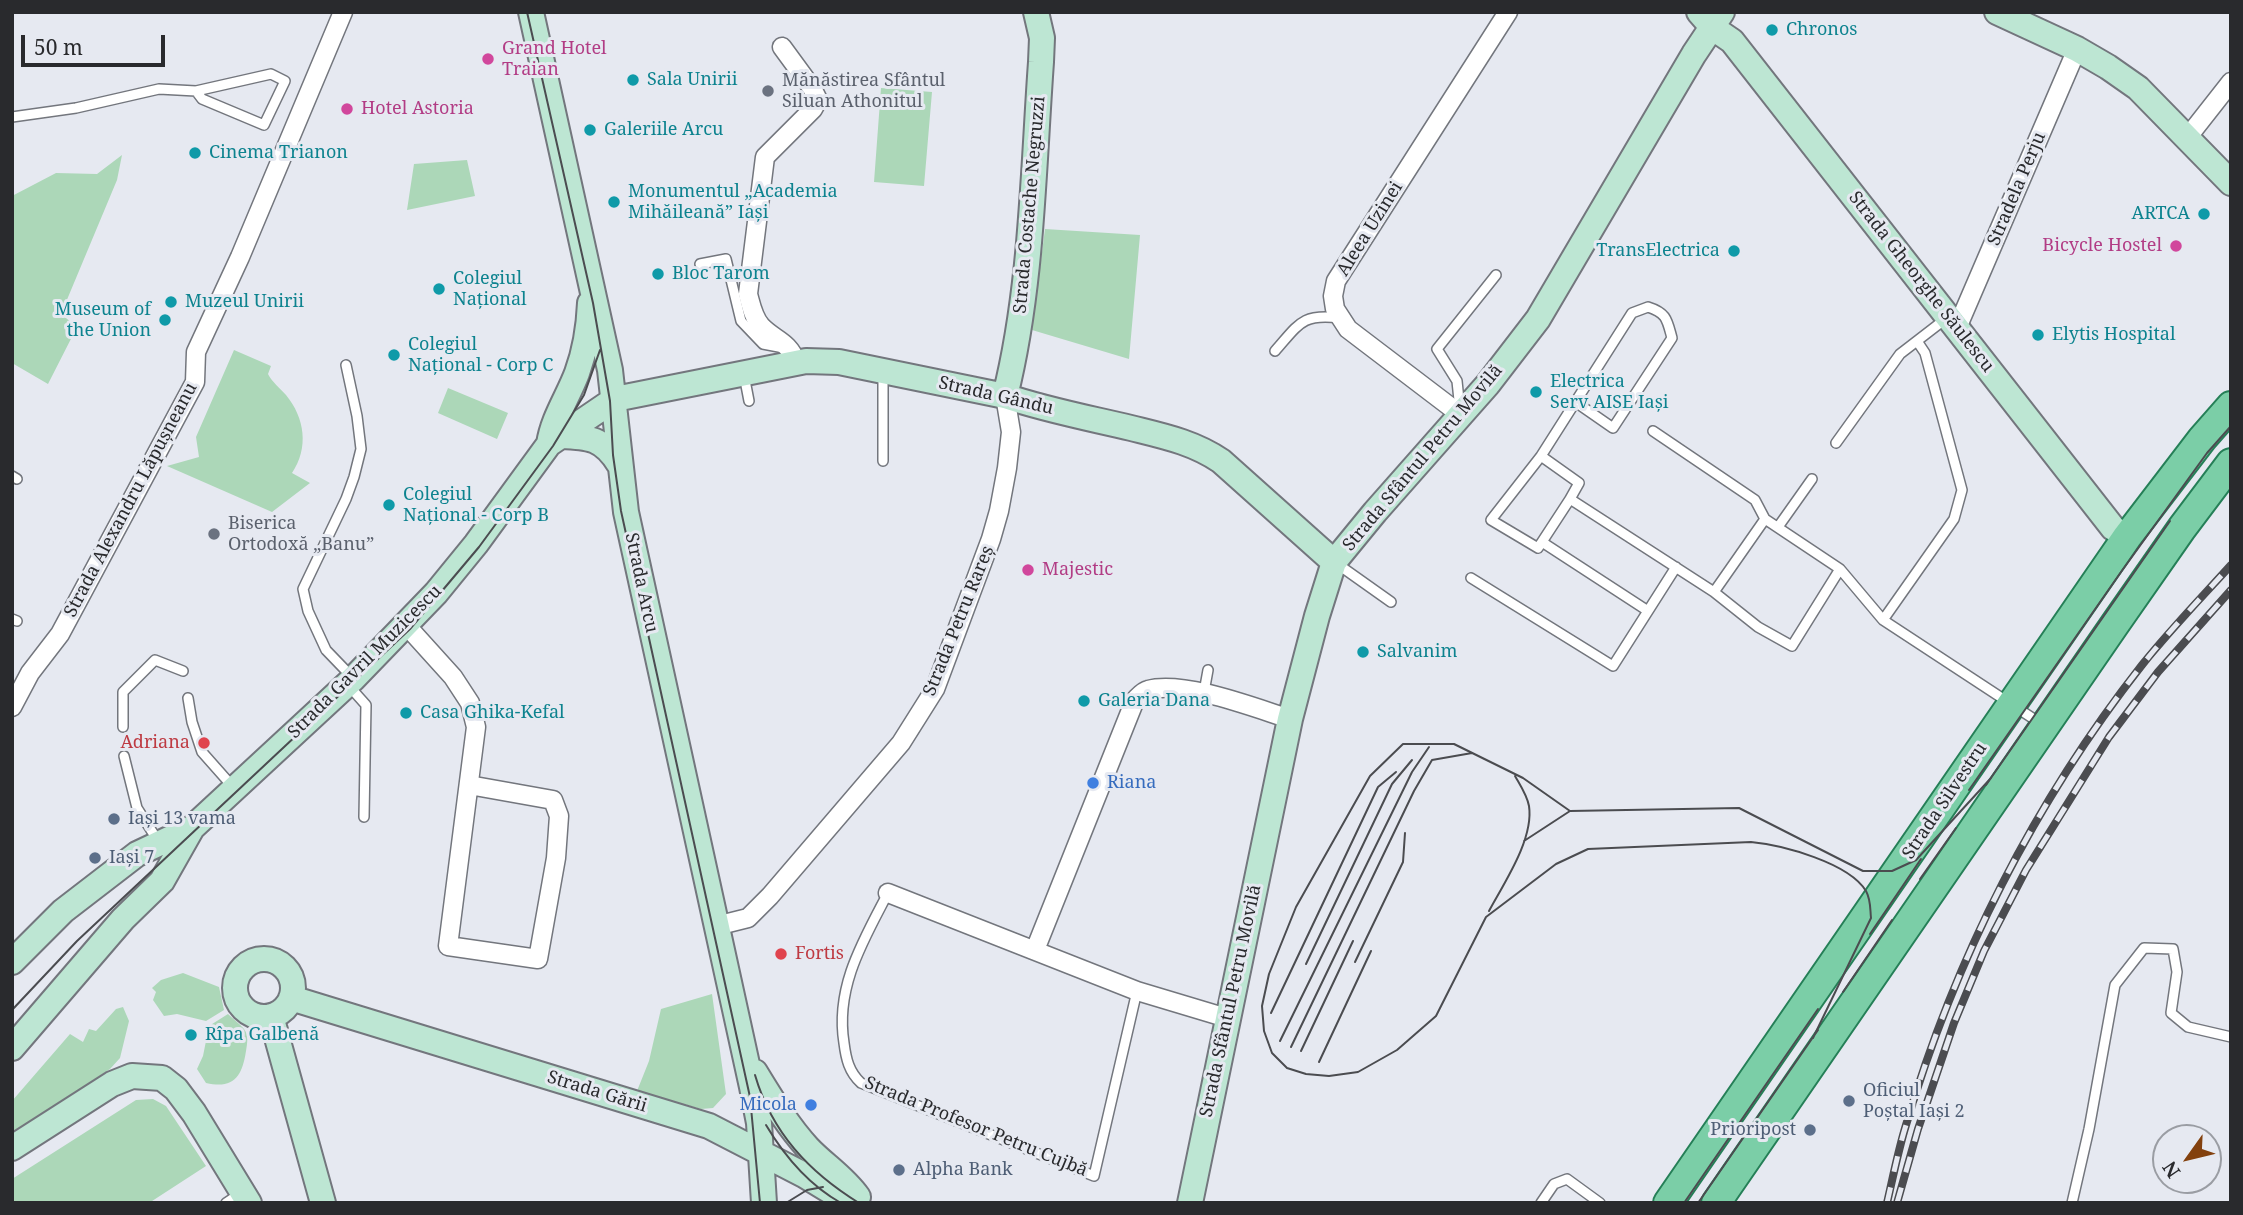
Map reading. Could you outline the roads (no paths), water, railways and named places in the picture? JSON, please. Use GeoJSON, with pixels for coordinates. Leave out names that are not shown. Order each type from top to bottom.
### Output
{"type":"FeatureCollection","features":[{"type":"Feature","properties":{"kind":"main road","name":"Strada Silvestru"},"geometry":{"type":"LineString","coordinates":[[1668,1203],[2127,537],[2202,439],[2231,406]]}},
{"type":"Feature","properties":{"kind":"main road"},"geometry":{"type":"LineString","coordinates":[[1716,1203],[2182,528],[2231,463]]}},
{"type":"Feature","properties":{"kind":"street","name":"Strada Alexandru Lăpușneanu"},"geometry":{"type":"LineString","coordinates":[[12,707],[30,673],[60,634],[195,382],[196,352],[240,257],[343,12]]}},
{"type":"Feature","properties":{"kind":"street","name":"Strada Arcu"},"geometry":{"type":"LineString","coordinates":[[531,12],[591,277],[615,399],[619,464],[629,526],[759,1123],[764,1203]]}},
{"type":"Feature","properties":{"kind":"street","name":"Strada Costache Negruzzi"},"geometry":{"type":"LineString","coordinates":[[1005,396],[1016,350],[1026,269],[1042,38],[1036,12]]}},
{"type":"Feature","properties":{"kind":"street","name":"Aleea Uzinei"},"geometry":{"type":"LineString","coordinates":[[1340,318],[1333,296],[1336,281],[1508,12]]}},
{"type":"Feature","properties":{"kind":"street"},"geometry":{"type":"LineString","coordinates":[[1997,12],[2077,49],[2138,88],[2231,183]]}},
{"type":"Feature","properties":{"kind":"street","name":"Strada Gheorghe Săulescu"},"geometry":{"type":"LineString","coordinates":[[1711,18],[1732,41],[2113,528],[2127,537]]}},
{"type":"Feature","properties":{"kind":"street","name":"Strada Sfântul Petru Movilă"},"geometry":{"type":"LineString","coordinates":[[1191,1203],[1290,719],[1317,616],[1335,562],[1375,512],[1461,415],[1538,319],[1694,54],[1711,18]]}},
{"type":"Feature","properties":{"kind":"street"},"geometry":{"type":"LineString","coordinates":[[782,47],[818,100],[813,109],[765,157],[748,294],[753,313],[761,325],[794,356]]}},
{"type":"Feature","properties":{"kind":"street","name":"Stradela Perju"},"geometry":{"type":"LineString","coordinates":[[1953,322],[2077,49]]}},
{"type":"Feature","properties":{"kind":"street"},"geometry":{"type":"LineString","coordinates":[[2187,138],[2231,82]]}},
{"type":"Feature","properties":{"kind":"street"},"geometry":{"type":"LineString","coordinates":[[591,277],[583,352],[578,371],[552,426],[555,440],[589,437],[614,454],[619,464]]}},
{"type":"Feature","properties":{"kind":"street"},"geometry":{"type":"LineString","coordinates":[[1340,318],[1348,329],[1461,415]]}},
{"type":"Feature","properties":{"kind":"street","name":"Strada Gându"},"geometry":{"type":"LineString","coordinates":[[615,399],[744,373],[794,356],[839,362],[1005,396],[1031,405],[1176,439],[1203,448],[1335,562]]}},
{"type":"Feature","properties":{"kind":"street","name":"Strada Petru Rareș"},"geometry":{"type":"LineString","coordinates":[[716,926],[748,918],[770,896],[901,743],[934,689],[964,615],[999,511],[1011,432],[1005,396]]}},
{"type":"Feature","properties":{"kind":"street","name":"Strada Gavril Muzicescu"},"geometry":{"type":"LineString","coordinates":[[12,1048],[123,919],[162,881],[192,828],[406,625],[476,544],[555,440],[615,399]]}},
{"type":"Feature","properties":{"kind":"street"},"geometry":{"type":"LineString","coordinates":[[406,625],[453,677],[470,703],[476,727],[448,946],[538,959],[556,858],[559,816],[553,800],[469,785]]}},
{"type":"Feature","properties":{"kind":"street"},"geometry":{"type":"LineString","coordinates":[[1035,950],[1135,699],[1145,690],[1160,688],[1203,692],[1290,719]]}},
{"type":"Feature","properties":{"kind":"street","name":"Strada Gavril Muzicescu"},"geometry":{"type":"LineString","coordinates":[[12,962],[63,911],[137,855],[192,828]]}},
{"type":"Feature","properties":{"kind":"street","name":"Strada Profesor Petru Cujbă"},"geometry":{"type":"LineString","coordinates":[[888,893],[1137,991],[1227,1018]]}},
{"type":"Feature","properties":{"kind":"street"},"geometry":{"type":"LineString","coordinates":[[261,959],[280,964],[291,979],[291,998],[283,1010],[271,1016],[252,1014],[238,1002],[235,983],[244,967],[261,959]]}},
{"type":"Feature","properties":{"kind":"street","name":"Strada Gării"},"geometry":{"type":"LineString","coordinates":[[291,998],[709,1126],[761,1152],[850,1203]]}},
{"type":"Feature","properties":{"kind":"street"},"geometry":{"type":"LineString","coordinates":[[271,1016],[323,1203]]}},
{"type":"Feature","properties":{"kind":"street"},"geometry":{"type":"LineString","coordinates":[[745,1059],[780,1114],[808,1148],[849,1184],[863,1203]]}},
{"type":"Feature","properties":{"kind":"street"},"geometry":{"type":"LineString","coordinates":[[12,1148],[112,1084],[132,1076],[162,1078],[176,1089],[194,1113],[239,1199]]}},
{"type":"Feature","properties":{"kind":"lane"},"geometry":{"type":"LineString","coordinates":[[12,117],[76,108],[159,89],[197,91],[271,74],[285,81],[264,125],[202,99],[197,91]]}},
{"type":"Feature","properties":{"kind":"lane"},"geometry":{"type":"LineString","coordinates":[[700,264],[726,259],[741,321],[763,344],[794,356]]}},
{"type":"Feature","properties":{"kind":"lane"},"geometry":{"type":"LineString","coordinates":[[1461,415],[1457,381],[1437,349],[1496,275]]}},
{"type":"Feature","properties":{"kind":"lane"},"geometry":{"type":"LineString","coordinates":[[1541,456],[1579,483],[1538,548],[1491,520],[1541,456],[1632,313],[1648,307],[1660,311],[1667,319],[1672,338],[1613,428],[1577,403]]}},
{"type":"Feature","properties":{"kind":"lane"},"geometry":{"type":"LineString","coordinates":[[1275,351],[1305,320],[1318,315],[1340,318]]}},
{"type":"Feature","properties":{"kind":"lane"},"geometry":{"type":"LineString","coordinates":[[1836,443],[1900,354],[1917,341],[1953,322]]}},
{"type":"Feature","properties":{"kind":"lane"},"geometry":{"type":"LineString","coordinates":[[1883,620],[1954,519],[1962,490],[1925,353],[1917,341]]}},
{"type":"Feature","properties":{"kind":"lane"},"geometry":{"type":"LineString","coordinates":[[346,365],[361,449],[355,477],[346,499],[303,589],[307,611],[326,650],[366,705],[364,817]]}},
{"type":"Feature","properties":{"kind":"lane"},"geometry":{"type":"LineString","coordinates":[[883,371],[883,461]]}},
{"type":"Feature","properties":{"kind":"lane"},"geometry":{"type":"LineString","coordinates":[[744,373],[749,401]]}},
{"type":"Feature","properties":{"kind":"lane"},"geometry":{"type":"LineString","coordinates":[[1653,431],[1755,500],[1765,519],[1840,569],[1883,620],[2045,726]]}},
{"type":"Feature","properties":{"kind":"lane"},"geometry":{"type":"LineString","coordinates":[[1778,527],[1812,480]]}},
{"type":"Feature","properties":{"kind":"lane"},"geometry":{"type":"LineString","coordinates":[[1570,499],[1714,592],[1758,627],[1792,646],[1840,569]]}},
{"type":"Feature","properties":{"kind":"lane"},"geometry":{"type":"LineString","coordinates":[[1714,592],[1765,519]]}},
{"type":"Feature","properties":{"kind":"lane"},"geometry":{"type":"LineString","coordinates":[[1542,542],[1648,611]]}},
{"type":"Feature","properties":{"kind":"lane"},"geometry":{"type":"LineString","coordinates":[[1335,562],[1391,602]]}},
{"type":"Feature","properties":{"kind":"lane"},"geometry":{"type":"LineString","coordinates":[[1471,578],[1613,666],[1676,567]]}},
{"type":"Feature","properties":{"kind":"lane"},"geometry":{"type":"LineString","coordinates":[[123,727],[123,692],[155,660],[183,671]]}},
{"type":"Feature","properties":{"kind":"lane"},"geometry":{"type":"LineString","coordinates":[[1203,692],[1208,670]]}},
{"type":"Feature","properties":{"kind":"lane"},"geometry":{"type":"LineString","coordinates":[[188,698],[192,722],[202,752],[234,788]]}},
{"type":"Feature","properties":{"kind":"lane"},"geometry":{"type":"LineString","coordinates":[[124,756],[137,808],[159,844]]}},
{"type":"Feature","properties":{"kind":"lane","name":"Strada Profesor Petru Cujbă"},"geometry":{"type":"LineString","coordinates":[[888,893],[856,955],[841,1005],[846,1058],[854,1076],[861,1083],[1094,1176],[1137,991]]}},
{"type":"Feature","properties":{"kind":"lane"},"geometry":{"type":"LineString","coordinates":[[2072,1203],[2089,1129],[2115,985],[2144,948],[2173,949],[2177,972],[2171,1013],[2188,1027],[2231,1037]]}},
{"type":"Feature","properties":{"kind":"lane"},"geometry":{"type":"LineString","coordinates":[[1541,1203],[1554,1184],[1567,1179],[1600,1203]]}},
{"type":"Feature","properties":{"kind":"tram line"},"geometry":{"type":"LineString","coordinates":[[527,12],[593,303],[610,401],[613,455],[621,511],[750,1097],[760,1203]]}},
{"type":"Feature","properties":{"kind":"tram line"},"geometry":{"type":"LineString","coordinates":[[12,1010],[77,941],[410,629],[479,547],[553,446],[584,395],[600,350]]}},
{"type":"Feature","properties":{"kind":"tram line"},"geometry":{"type":"LineString","coordinates":[[1969,790],[2121,572],[2207,453],[2231,426]]}},
{"type":"Feature","properties":{"kind":"tram line"},"geometry":{"type":"LineString","coordinates":[[1986,785],[2170,521]]}},
{"type":"Feature","properties":{"kind":"tram line"},"geometry":{"type":"LineString","coordinates":[[1813,1038],[1871,918],[1869,898],[1857,881],[1831,864],[1797,851],[1751,842],[1588,849],[1556,864],[1486,917],[1436,1016],[1397,1050],[1358,1072],[1329,1076],[1306,1074],[1287,1068],[1272,1053],[1264,1031],[1262,1006],[1269,974],[1296,907],[1370,776],[1403,744],[1454,744],[1523,778],[1570,811],[1739,808],[1863,871],[1892,871],[1916,860],[1991,778]]}},
{"type":"Feature","properties":{"kind":"tram line"},"geometry":{"type":"LineString","coordinates":[[1280,1041],[1412,772],[1429,747]]}},
{"type":"Feature","properties":{"kind":"tram line"},"geometry":{"type":"LineString","coordinates":[[1291,1047],[1414,791],[1432,760],[1472,753]]}},
{"type":"Feature","properties":{"kind":"tram line"},"geometry":{"type":"LineString","coordinates":[[1306,964],[1392,784],[1412,760]]}},
{"type":"Feature","properties":{"kind":"tram line"},"geometry":{"type":"LineString","coordinates":[[1271,1013],[1378,787],[1396,772]]}},
{"type":"Feature","properties":{"kind":"tram line"},"geometry":{"type":"LineString","coordinates":[[1489,911],[1516,860],[1527,832],[1529,806],[1515,776]]}},
{"type":"Feature","properties":{"kind":"tram line"},"geometry":{"type":"LineString","coordinates":[[1524,841],[1570,811]]}},
{"type":"Feature","properties":{"kind":"tram line"},"geometry":{"type":"LineString","coordinates":[[1920,879],[1956,828]]}},
{"type":"Feature","properties":{"kind":"tram line"},"geometry":{"type":"LineString","coordinates":[[1355,962],[1403,862],[1405,833]]}},
{"type":"Feature","properties":{"kind":"tram line"},"geometry":{"type":"LineString","coordinates":[[1870,934],[1921,859]]}},
{"type":"Feature","properties":{"kind":"tram line"},"geometry":{"type":"LineString","coordinates":[[1843,992],[1892,920]]}},
{"type":"Feature","properties":{"kind":"tram line"},"geometry":{"type":"LineString","coordinates":[[1301,1051],[1353,941]]}},
{"type":"Feature","properties":{"kind":"tram line"},"geometry":{"type":"LineString","coordinates":[[1319,1062],[1371,951]]}},
{"type":"Feature","properties":{"kind":"tram line"},"geometry":{"type":"LineString","coordinates":[[1684,1203],[1818,1009]]}},
{"type":"Feature","properties":{"kind":"tram line"},"geometry":{"type":"LineString","coordinates":[[1698,1203],[1818,1030]]}},
{"type":"Feature","properties":{"kind":"tram line"},"geometry":{"type":"LineString","coordinates":[[755,1075],[762,1096],[782,1133],[824,1178],[859,1203]]}},
{"type":"Feature","properties":{"kind":"tram line"},"geometry":{"type":"LineString","coordinates":[[766,1125],[799,1169],[818,1188],[841,1203]]}},
{"type":"Feature","properties":{"kind":"tram line"},"geometry":{"type":"LineString","coordinates":[[786,1203],[807,1190],[823,1187]]}},
{"type":"Feature","properties":{"kind":"railway"},"geometry":{"type":"LineString","coordinates":[[1887,1203],[1903,1135],[1926,1063],[1948,1002],[2002,884],[2033,827],[2103,717],[2142,665],[2231,565]]}},
{"type":"Feature","properties":{"kind":"railway"},"geometry":{"type":"LineString","coordinates":[[1897,1203],[1918,1129],[1954,1023],[1984,951],[2026,870],[2109,737],[2158,672],[2231,590]]}},
{"type":"Feature","properties":{"kind":"place","name":"Chronos"},"geometry":{"type":"Point","coordinates":[1772,30]}},
{"type":"Feature","properties":{"kind":"place","name":"Grand Hotel Traian"},"geometry":{"type":"Point","coordinates":[488,59]}},
{"type":"Feature","properties":{"kind":"place","name":"Sala Unirii"},"geometry":{"type":"Point","coordinates":[633,80]}},
{"type":"Feature","properties":{"kind":"place","name":"Mănăstirea Sfântul Siluan Athonitul"},"geometry":{"type":"Point","coordinates":[768,91]}},
{"type":"Feature","properties":{"kind":"place","name":"Hotel Astoria"},"geometry":{"type":"Point","coordinates":[347,109]}},
{"type":"Feature","properties":{"kind":"place","name":"Galeriile Arcu"},"geometry":{"type":"Point","coordinates":[590,130]}},
{"type":"Feature","properties":{"kind":"place","name":"Cinema Trianon"},"geometry":{"type":"Point","coordinates":[195,153]}},
{"type":"Feature","properties":{"kind":"place","name":"Monumentul „Academia Mihăileană” Iași"},"geometry":{"type":"Point","coordinates":[614,202]}},
{"type":"Feature","properties":{"kind":"place","name":"ARTCA"},"geometry":{"type":"Point","coordinates":[2204,214]}},
{"type":"Feature","properties":{"kind":"place","name":"Bicycle Hostel"},"geometry":{"type":"Point","coordinates":[2176,246]}},
{"type":"Feature","properties":{"kind":"place","name":"TransElectrica"},"geometry":{"type":"Point","coordinates":[1734,251]}},
{"type":"Feature","properties":{"kind":"place","name":"Bloc Tarom"},"geometry":{"type":"Point","coordinates":[658,274]}},
{"type":"Feature","properties":{"kind":"place","name":"Colegiul Național"},"geometry":{"type":"Point","coordinates":[439,289]}},
{"type":"Feature","properties":{"kind":"place","name":"Muzeul Unirii"},"geometry":{"type":"Point","coordinates":[171,302]}},
{"type":"Feature","properties":{"kind":"place","name":"Museum of the Union"},"geometry":{"type":"Point","coordinates":[165,320]}},
{"type":"Feature","properties":{"kind":"place","name":"Elytis Hospital"},"geometry":{"type":"Point","coordinates":[2038,335]}},
{"type":"Feature","properties":{"kind":"place","name":"Colegiul Național - Corp C"},"geometry":{"type":"Point","coordinates":[394,355]}},
{"type":"Feature","properties":{"kind":"place","name":"Electrica Serv AISE Iași"},"geometry":{"type":"Point","coordinates":[1536,392]}},
{"type":"Feature","properties":{"kind":"place","name":"Colegiul Național - Corp B"},"geometry":{"type":"Point","coordinates":[389,505]}},
{"type":"Feature","properties":{"kind":"place","name":"Biserica Ortodoxă „Banu”"},"geometry":{"type":"Point","coordinates":[214,534]}},
{"type":"Feature","properties":{"kind":"place","name":"Majestic"},"geometry":{"type":"Point","coordinates":[1028,570]}},
{"type":"Feature","properties":{"kind":"place","name":"Salvanim"},"geometry":{"type":"Point","coordinates":[1363,652]}},
{"type":"Feature","properties":{"kind":"place","name":"Galeria Dana"},"geometry":{"type":"Point","coordinates":[1084,701]}},
{"type":"Feature","properties":{"kind":"place","name":"Casa Ghika-Kefal"},"geometry":{"type":"Point","coordinates":[406,713]}},
{"type":"Feature","properties":{"kind":"place","name":"Adriana"},"geometry":{"type":"Point","coordinates":[204,743]}},
{"type":"Feature","properties":{"kind":"place","name":"Riana"},"geometry":{"type":"Point","coordinates":[1093,783]}},
{"type":"Feature","properties":{"kind":"place","name":"Iași 13 vama"},"geometry":{"type":"Point","coordinates":[114,819]}},
{"type":"Feature","properties":{"kind":"place","name":"Iași 7"},"geometry":{"type":"Point","coordinates":[95,858]}},
{"type":"Feature","properties":{"kind":"place","name":"Fortis"},"geometry":{"type":"Point","coordinates":[781,954]}},
{"type":"Feature","properties":{"kind":"place","name":"Rîpa Galbenă"},"geometry":{"type":"Point","coordinates":[191,1035]}},
{"type":"Feature","properties":{"kind":"place","name":"Oficiul Poștal Iași 2"},"geometry":{"type":"Point","coordinates":[1849,1101]}},
{"type":"Feature","properties":{"kind":"place","name":"Micola"},"geometry":{"type":"Point","coordinates":[811,1105]}},
{"type":"Feature","properties":{"kind":"place","name":"Prioripost"},"geometry":{"type":"Point","coordinates":[1810,1130]}},
{"type":"Feature","properties":{"kind":"place","name":"Alpha Bank"},"geometry":{"type":"Point","coordinates":[899,1170]}}]}
